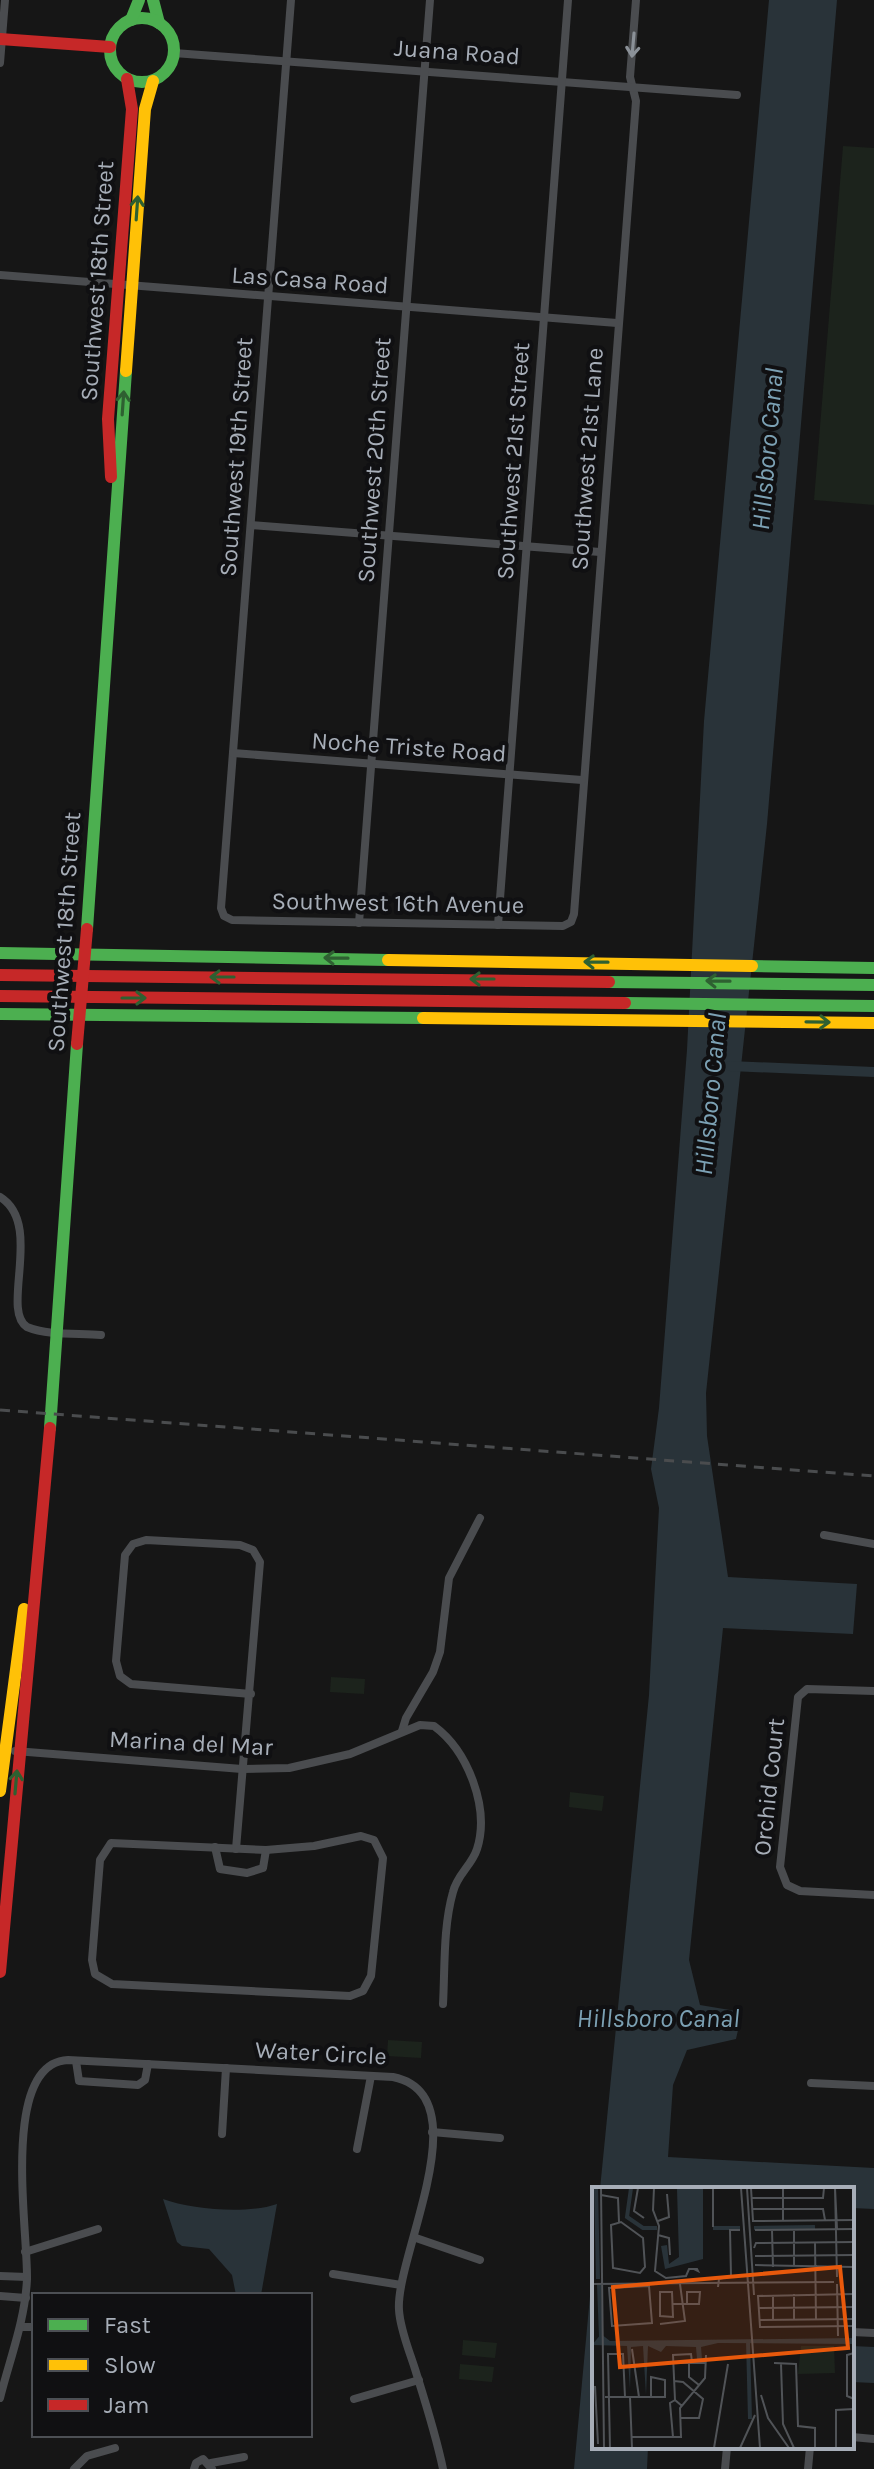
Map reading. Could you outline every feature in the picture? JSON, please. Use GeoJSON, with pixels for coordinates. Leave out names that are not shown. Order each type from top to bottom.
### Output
{"type":"FeatureCollection","features":[{"type":"Feature","properties":{"kind":"main road"},"geometry":{"type":"LineString","coordinates":[[131,20],[139,0]]}},
{"type":"Feature","properties":{"kind":"main road"},"geometry":{"type":"LineString","coordinates":[[153,0],[159,23]]}},
{"type":"Feature","properties":{"kind":"main road"},"geometry":{"type":"LineString","coordinates":[[145,18],[159,23],[171,36],[174,53],[168,70],[153,81],[140,83],[127,79],[116,69],[110,47],[117,31],[131,20],[145,18]]}},
{"type":"Feature","properties":{"kind":"main road"},"geometry":{"type":"LineString","coordinates":[[1,39],[110,47]]}},
{"type":"Feature","properties":{"kind":"main road","name":"Southwest 18th Street"},"geometry":{"type":"LineString","coordinates":[[0,1972],[56,1360],[111,615],[113,536],[108,419],[125,286],[137,124],[127,79]]}},
{"type":"Feature","properties":{"kind":"main road","name":"Southwest 18th Street"},"geometry":{"type":"LineString","coordinates":[[137,124],[153,81]]}},
{"type":"Feature","properties":{"kind":"main road"},"geometry":{"type":"LineString","coordinates":[[0,953],[874,968]]}},
{"type":"Feature","properties":{"kind":"main road"},"geometry":{"type":"LineString","coordinates":[[0,975],[874,985]]}},
{"type":"Feature","properties":{"kind":"main road"},"geometry":{"type":"LineString","coordinates":[[0,996],[874,1006]]}},
{"type":"Feature","properties":{"kind":"main road"},"geometry":{"type":"LineString","coordinates":[[0,1014],[874,1023]]}},
{"type":"Feature","properties":{"kind":"main road","name":"Southwest 18th Street"},"geometry":{"type":"LineString","coordinates":[[0,1791],[2,1750],[24,1611],[49,1362],[56,1331]]}},
{"type":"Feature","properties":{"kind":"street"},"geometry":{"type":"LineString","coordinates":[[0,63],[5,0]]}},
{"type":"Feature","properties":{"kind":"street","name":"Southwest 19th Street"},"geometry":{"type":"LineString","coordinates":[[224,916],[221,908],[291,0]]}},
{"type":"Feature","properties":{"kind":"street","name":"Southwest 20th Street"},"geometry":{"type":"LineString","coordinates":[[359,923],[430,0]]}},
{"type":"Feature","properties":{"kind":"street","name":"Southwest 21st Street"},"geometry":{"type":"LineString","coordinates":[[498,925],[568,0]]}},
{"type":"Feature","properties":{"kind":"street","name":"Southwest 21st Lane"},"geometry":{"type":"LineString","coordinates":[[571,922],[636,88],[630,77],[636,0]]}},
{"type":"Feature","properties":{"kind":"street","name":"Juana Road"},"geometry":{"type":"LineString","coordinates":[[174,53],[737,95]]}},
{"type":"Feature","properties":{"kind":"street","name":"Las Casa Road"},"geometry":{"type":"LineString","coordinates":[[0,275],[617,323]]}},
{"type":"Feature","properties":{"kind":"street"},"geometry":{"type":"LineString","coordinates":[[251,525],[600,552]]}},
{"type":"Feature","properties":{"kind":"street","name":"Noche Triste Road"},"geometry":{"type":"LineString","coordinates":[[233,753],[582,780]]}},
{"type":"Feature","properties":{"kind":"street","name":"Southwest 16th Avenue"},"geometry":{"type":"LineString","coordinates":[[224,916],[232,920],[359,923],[563,926],[571,922]]}},
{"type":"Feature","properties":{"kind":"street"},"geometry":{"type":"LineString","coordinates":[[0,1197],[13,1210],[18,1228],[12,1312],[18,1322],[28,1328],[101,1335]]}},
{"type":"Feature","properties":{"kind":"street"},"geometry":{"type":"LineString","coordinates":[[402,1731],[406,1718],[433,1672],[440,1652],[449,1578],[480,1518]]}},
{"type":"Feature","properties":{"kind":"street"},"geometry":{"type":"LineString","coordinates":[[824,1535],[874,1544]]}},
{"type":"Feature","properties":{"kind":"street"},"geometry":{"type":"LineString","coordinates":[[236,1849],[251,1694],[261,1569],[257,1555],[240,1545],[146,1540],[133,1544],[125,1555],[116,1661],[120,1676],[131,1684],[251,1694]]}},
{"type":"Feature","properties":{"kind":"street","name":"Orchid Court"},"geometry":{"type":"LineString","coordinates":[[874,1691],[814,1688],[807,1689],[798,1697],[780,1867],[784,1881],[800,1891],[874,1895]]}},
{"type":"Feature","properties":{"kind":"street","name":"Marina del Mar"},"geometry":{"type":"LineString","coordinates":[[2,1750],[242,1769],[289,1768],[333,1760],[420,1725],[434,1726],[456,1747],[471,1774],[481,1826],[475,1854],[453,1890],[443,2004]]}},
{"type":"Feature","properties":{"kind":"street"},"geometry":{"type":"LineString","coordinates":[[361,1836],[378,1845],[383,1858],[371,1976],[363,1991],[350,1996],[112,1984],[99,1979],[92,1960],[100,1860],[105,1847],[117,1840],[236,1849],[314,1846],[361,1836]]}},
{"type":"Feature","properties":{"kind":"street"},"geometry":{"type":"LineString","coordinates":[[215,1847],[220,1869],[238,1873],[257,1873],[263,1868],[266,1850]]}},
{"type":"Feature","properties":{"kind":"street"},"geometry":{"type":"LineString","coordinates":[[76,2061],[79,2081],[138,2085],[145,2080],[148,2064]]}},
{"type":"Feature","properties":{"kind":"street","name":"Water Circle"},"geometry":{"type":"LineString","coordinates":[[0,2398],[21,2327],[26,2298],[25,2252],[17,2186],[24,2092],[35,2073],[47,2065],[76,2061],[400,2078],[416,2086],[429,2104],[432,2132],[425,2197],[401,2285],[401,2321],[443,2469]]}},
{"type":"Feature","properties":{"kind":"street"},"geometry":{"type":"LineString","coordinates":[[222,2134],[226,2068]]}},
{"type":"Feature","properties":{"kind":"street"},"geometry":{"type":"LineString","coordinates":[[357,2149],[371,2076]]}},
{"type":"Feature","properties":{"kind":"street"},"geometry":{"type":"LineString","coordinates":[[811,2083],[874,2086]]}},
{"type":"Feature","properties":{"kind":"street"},"geometry":{"type":"LineString","coordinates":[[432,2132],[500,2138]]}},
{"type":"Feature","properties":{"kind":"street"},"geometry":{"type":"LineString","coordinates":[[25,2252],[98,2229]]}},
{"type":"Feature","properties":{"kind":"street"},"geometry":{"type":"LineString","coordinates":[[416,2238],[480,2260]]}},
{"type":"Feature","properties":{"kind":"street"},"geometry":{"type":"LineString","coordinates":[[333,2274],[401,2285]]}},
{"type":"Feature","properties":{"kind":"street"},"geometry":{"type":"LineString","coordinates":[[0,2276],[27,2277]]}},
{"type":"Feature","properties":{"kind":"street"},"geometry":{"type":"LineString","coordinates":[[0,2296],[26,2298]]}},
{"type":"Feature","properties":{"kind":"street"},"geometry":{"type":"LineString","coordinates":[[21,2327],[32,2327]]}},
{"type":"Feature","properties":{"kind":"street"},"geometry":{"type":"LineString","coordinates":[[854,2332],[874,2333]]}},
{"type":"Feature","properties":{"kind":"street"},"geometry":{"type":"LineString","coordinates":[[354,2399],[419,2380]]}},
{"type":"Feature","properties":{"kind":"street"},"geometry":{"type":"LineString","coordinates":[[854,2437],[874,2439]]}},
{"type":"Feature","properties":{"kind":"street"},"geometry":{"type":"LineString","coordinates":[[74,2469],[87,2456],[115,2448]]}},
{"type":"Feature","properties":{"kind":"street"},"geometry":{"type":"LineString","coordinates":[[725,2469],[727,2449]]}},
{"type":"Feature","properties":{"kind":"street"},"geometry":{"type":"LineString","coordinates":[[808,2469],[810,2449]]}},
{"type":"Feature","properties":{"kind":"street"},"geometry":{"type":"LineString","coordinates":[[194,2469],[201,2460],[212,2466],[244,2457]]}},
{"type":"Feature","properties":{"kind":"shaded area"},"geometry":{"type":"Polygon","coordinates":[[[843,146],[874,148],[874,505],[814,500],[843,146]]]}},
{"type":"Feature","properties":{"kind":"shaded area"},"geometry":{"type":"Polygon","coordinates":[[[331,1677],[365,1679],[364,1694],[330,1692],[331,1677]]]}},
{"type":"Feature","properties":{"kind":"shaded area"},"geometry":{"type":"Polygon","coordinates":[[[570,1792],[604,1796],[602,1811],[569,1807],[570,1792]]]}},
{"type":"Feature","properties":{"kind":"shaded area"},"geometry":{"type":"Polygon","coordinates":[[[388,2040],[422,2042],[421,2058],[387,2056],[388,2040]]]}},
{"type":"Feature","properties":{"kind":"shaded area"},"geometry":{"type":"Polygon","coordinates":[[[463,2340],[497,2343],[495,2358],[462,2355],[463,2340]]]}},
{"type":"Feature","properties":{"kind":"shaded area"},"geometry":{"type":"Polygon","coordinates":[[[460,2364],[494,2367],[492,2382],[459,2379],[460,2364]]]}},
{"type":"Feature","properties":{"kind":"water","name":"Hillsboro Canal"},"geometry":{"type":"Polygon","coordinates":[[[769,0],[837,0],[767,824],[706,1393],[707,1436],[728,1577],[857,1584],[853,1634],[723,1628],[689,1960],[700,2005],[742,2012],[736,2039],[687,2050],[673,2085],[668,2157],[874,2168],[874,2209],[854,2208],[854,2187],[600,2187],[649,1695],[659,1508],[651,1469],[659,1408],[687,1050],[704,721],[769,0]]]}},
{"type":"Feature","properties":{"kind":"water"},"geometry":{"type":"Polygon","coordinates":[[[163,2199],[189,2206],[220,2209],[251,2209],[277,2204],[261,2293],[236,2293],[232,2275],[209,2249],[182,2246],[177,2242],[163,2199]]]}},
{"type":"Feature","properties":{"kind":"water"},"geometry":{"type":"Polygon","coordinates":[[[592,2275],[592,2449],[648,2449],[647,2469],[574,2469],[592,2275]]]}},
{"type":"Feature","properties":{"kind":"water"},"geometry":{"type":"Polygon","coordinates":[[[854,2346],[874,2347],[874,2383],[854,2382],[854,2346]]]}},
{"type":"Feature","properties":{"kind":"waterway"},"geometry":{"type":"LineString","coordinates":[[730,1066],[874,1072]]}},
{"type":"Feature","properties":{"kind":"railway"},"geometry":{"type":"LineString","coordinates":[[0,1410],[874,1476]]}},
{"type":"Feature","properties":{"kind":"traffic: fast"},"geometry":{"type":"LineString","coordinates":[[131,20],[139,0]]}},
{"type":"Feature","properties":{"kind":"traffic: fast"},"geometry":{"type":"LineString","coordinates":[[153,0],[159,23]]}},
{"type":"Feature","properties":{"kind":"traffic: fast"},"geometry":{"type":"LineString","coordinates":[[142,18],[154,20],[165,27],[172,38],[174,50],[172,62],[165,73],[154,80],[142,82],[130,80],[119,73],[112,62],[110,50],[112,38],[119,27],[130,20],[142,18]]}},
{"type":"Feature","properties":{"kind":"traffic: fast"},"geometry":{"type":"LineString","coordinates":[[87,929],[126,371]]}},
{"type":"Feature","properties":{"kind":"traffic: fast"},"geometry":{"type":"LineString","coordinates":[[0,953],[388,960]]}},
{"type":"Feature","properties":{"kind":"traffic: fast"},"geometry":{"type":"LineString","coordinates":[[752,966],[874,968]]}},
{"type":"Feature","properties":{"kind":"traffic: fast"},"geometry":{"type":"LineString","coordinates":[[609,982],[874,985]]}},
{"type":"Feature","properties":{"kind":"traffic: fast"},"geometry":{"type":"LineString","coordinates":[[625,1003],[874,1006]]}},
{"type":"Feature","properties":{"kind":"traffic: fast"},"geometry":{"type":"LineString","coordinates":[[0,1014],[423,1018]]}},
{"type":"Feature","properties":{"kind":"traffic: fast"},"geometry":{"type":"LineString","coordinates":[[50,1428],[77,1044]]}},
{"type":"Feature","properties":{"kind":"traffic: slow"},"geometry":{"type":"LineString","coordinates":[[126,371],[145,109],[153,81]]}},
{"type":"Feature","properties":{"kind":"traffic: slow"},"geometry":{"type":"LineString","coordinates":[[388,960],[752,966]]}},
{"type":"Feature","properties":{"kind":"traffic: slow"},"geometry":{"type":"LineString","coordinates":[[423,1018],[874,1023]]}},
{"type":"Feature","properties":{"kind":"traffic: slow"},"geometry":{"type":"LineString","coordinates":[[0,1791],[24,1609]]}},
{"type":"Feature","properties":{"kind":"traffic: jam"},"geometry":{"type":"LineString","coordinates":[[0,39],[110,47]]}},
{"type":"Feature","properties":{"kind":"traffic: jam"},"geometry":{"type":"LineString","coordinates":[[111,477],[108,419],[132,109],[127,79]]}},
{"type":"Feature","properties":{"kind":"traffic: jam"},"geometry":{"type":"LineString","coordinates":[[77,1044],[87,929]]}},
{"type":"Feature","properties":{"kind":"traffic: jam"},"geometry":{"type":"LineString","coordinates":[[0,975],[609,982]]}},
{"type":"Feature","properties":{"kind":"traffic: jam"},"geometry":{"type":"LineString","coordinates":[[0,996],[625,1003]]}},
{"type":"Feature","properties":{"kind":"traffic: jam"},"geometry":{"type":"LineString","coordinates":[[0,1972],[50,1428]]}}]}
